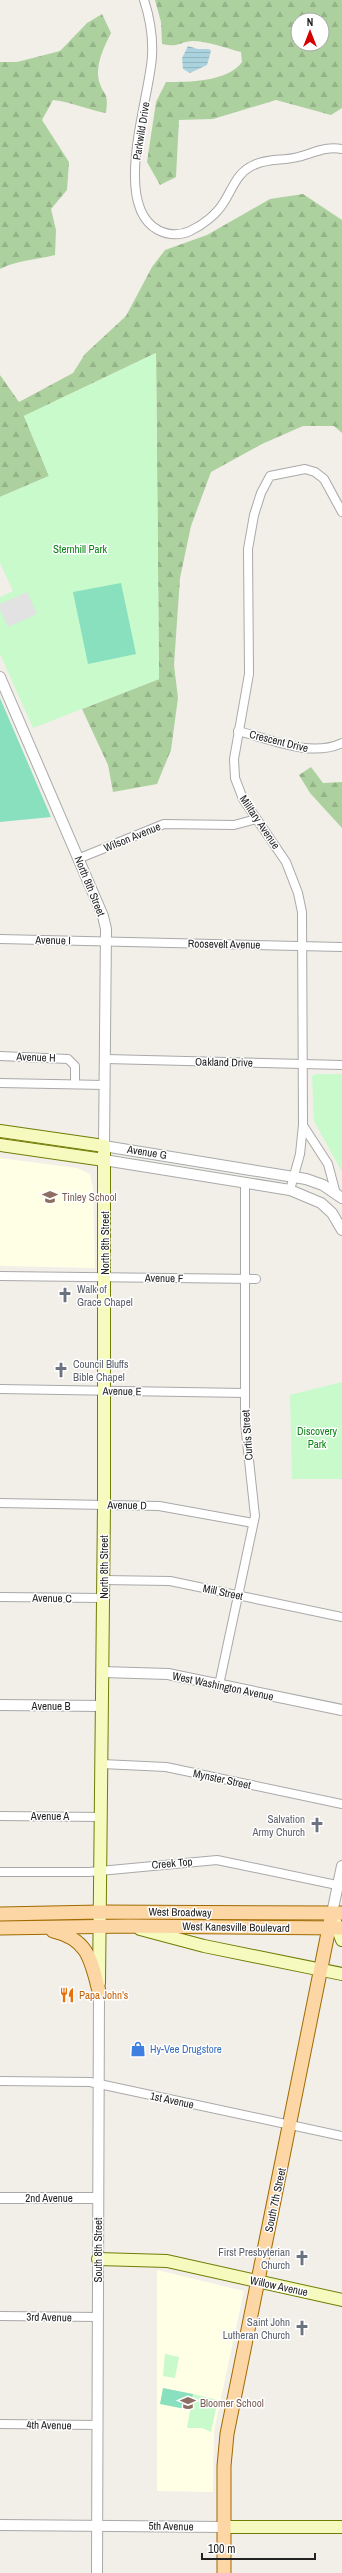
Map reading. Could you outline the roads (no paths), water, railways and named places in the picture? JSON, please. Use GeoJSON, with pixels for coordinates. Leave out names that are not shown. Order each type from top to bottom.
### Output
{"type":"FeatureCollection","features":[{"type":"Feature","properties":{"kind":"main road","name":"Avenue G"},"geometry":{"type":"LineString","coordinates":[[0,1131],[104,1146]]}},
{"type":"Feature","properties":{"kind":"main road","name":"Avenue G"},"geometry":{"type":"LineString","coordinates":[[0,1144],[104,1160]]}},
{"type":"Feature","properties":{"kind":"main road","name":"North 8th Street"},"geometry":{"type":"LineString","coordinates":[[99,1926],[104,1580],[104,1146]]}},
{"type":"Feature","properties":{"kind":"main road","name":"West Broadway"},"geometry":{"type":"LineString","coordinates":[[0,1914],[100,1912],[337,1913]]}},
{"type":"Feature","properties":{"kind":"main road","name":"South 7th Street"},"geometry":{"type":"LineString","coordinates":[[224,2573],[226,2445],[321,1970],[338,1931],[337,1913]]}},
{"type":"Feature","properties":{"kind":"main road","name":"South 8th Street"},"geometry":{"type":"LineString","coordinates":[[99,1926],[99,1991]]}},
{"type":"Feature","properties":{"kind":"main road","name":"West Broadway"},"geometry":{"type":"LineString","coordinates":[[0,1928],[129,1926],[204,1946],[342,1974]]}},
{"type":"Feature","properties":{"kind":"main road","name":"West Kanesville Boulevard"},"geometry":{"type":"LineString","coordinates":[[129,1926],[338,1931]]}},
{"type":"Feature","properties":{"kind":"main road"},"geometry":{"type":"LineString","coordinates":[[37,1928],[63,1934],[79,1942],[87,1953],[99,1991]]}},
{"type":"Feature","properties":{"kind":"main road","name":"Willow Avenue"},"geometry":{"type":"LineString","coordinates":[[98,2259],[167,2261],[342,2300]]}},
{"type":"Feature","properties":{"kind":"main road","name":"5th Avenue"},"geometry":{"type":"LineString","coordinates":[[224,2527],[342,2528]]}},
{"type":"Feature","properties":{"kind":"street","name":"Parkwild Drive"},"geometry":{"type":"LineString","coordinates":[[144,0],[151,25],[152,58],[138,138],[136,175],[139,204],[150,224],[166,233],[186,232],[217,211],[235,181],[249,167],[267,160],[298,157],[325,148],[342,149]]}},
{"type":"Feature","properties":{"kind":"street","name":"Military Avenue"},"geometry":{"type":"LineString","coordinates":[[290,1190],[294,1177],[303,1125],[304,946],[302,912],[293,878],[279,850],[243,799],[236,778],[234,759],[249,674],[247,566],[251,529],[268,479],[276,474],[292,470],[305,469],[319,474],[324,479],[342,512]]}},
{"type":"Feature","properties":{"kind":"street","name":"North 8th Street"},"geometry":{"type":"LineString","coordinates":[[0,677],[101,908],[106,941],[104,1146]]}},
{"type":"Feature","properties":{"kind":"street","name":"Crescent Drive"},"geometry":{"type":"LineString","coordinates":[[238,731],[311,750],[324,749],[342,743]]}},
{"type":"Feature","properties":{"kind":"street","name":"Wilson Avenue"},"geometry":{"type":"LineString","coordinates":[[80,858],[164,824],[234,825],[256,819]]}},
{"type":"Feature","properties":{"kind":"street","name":"Avenue I"},"geometry":{"type":"LineString","coordinates":[[0,939],[106,941]]}},
{"type":"Feature","properties":{"kind":"street","name":"Roosevelt Avenue"},"geometry":{"type":"LineString","coordinates":[[106,941],[342,946]]}},
{"type":"Feature","properties":{"kind":"street","name":"Avenue H"},"geometry":{"type":"LineString","coordinates":[[0,1056],[68,1059],[75,1066],[76,1084]]}},
{"type":"Feature","properties":{"kind":"street","name":"Oakland Drive"},"geometry":{"type":"LineString","coordinates":[[106,1059],[342,1065]]}},
{"type":"Feature","properties":{"kind":"street"},"geometry":{"type":"LineString","coordinates":[[0,1083],[105,1085]]}},
{"type":"Feature","properties":{"kind":"street"},"geometry":{"type":"LineString","coordinates":[[303,1125],[328,1164],[339,1196]]}},
{"type":"Feature","properties":{"kind":"street","name":"Avenue G"},"geometry":{"type":"LineString","coordinates":[[104,1146],[314,1181],[339,1196]]}},
{"type":"Feature","properties":{"kind":"street","name":"Avenue G"},"geometry":{"type":"LineString","coordinates":[[104,1160],[290,1190],[321,1203],[332,1213],[342,1230]]}},
{"type":"Feature","properties":{"kind":"street","name":"Curtis Street"},"geometry":{"type":"LineString","coordinates":[[219,1685],[253,1523],[254,1508],[246,1442],[244,1279],[245,1182]]}},
{"type":"Feature","properties":{"kind":"street","name":"Avenue F"},"geometry":{"type":"LineString","coordinates":[[0,1276],[256,1279]]}},
{"type":"Feature","properties":{"kind":"street","name":"Avenue E"},"geometry":{"type":"LineString","coordinates":[[0,1389],[245,1393]]}},
{"type":"Feature","properties":{"kind":"street","name":"Avenue D"},"geometry":{"type":"LineString","coordinates":[[0,1503],[159,1506],[253,1523]]}},
{"type":"Feature","properties":{"kind":"street","name":"Mill Street"},"geometry":{"type":"LineString","coordinates":[[104,1580],[170,1581],[342,1617]]}},
{"type":"Feature","properties":{"kind":"street","name":"Avenue C"},"geometry":{"type":"LineString","coordinates":[[0,1597],[103,1598]]}},
{"type":"Feature","properties":{"kind":"street","name":"West Washington Avenue"},"geometry":{"type":"LineString","coordinates":[[103,1672],[168,1674],[342,1710]]}},
{"type":"Feature","properties":{"kind":"street","name":"Avenue B"},"geometry":{"type":"LineString","coordinates":[[0,1705],[102,1706]]}},
{"type":"Feature","properties":{"kind":"street","name":"Mynster Street"},"geometry":{"type":"LineString","coordinates":[[102,1764],[166,1767],[342,1804]]}},
{"type":"Feature","properties":{"kind":"street","name":"Avenue A"},"geometry":{"type":"LineString","coordinates":[[0,1816],[101,1817]]}},
{"type":"Feature","properties":{"kind":"street","name":"Creek Top"},"geometry":{"type":"LineString","coordinates":[[0,1872],[100,1871],[217,1860],[340,1886]]}},
{"type":"Feature","properties":{"kind":"street"},"geometry":{"type":"LineString","coordinates":[[337,1913],[342,1866]]}},
{"type":"Feature","properties":{"kind":"street","name":"South 8th Street"},"geometry":{"type":"LineString","coordinates":[[96,2573],[98,2425],[99,1991]]}},
{"type":"Feature","properties":{"kind":"street","name":"1st Avenue"},"geometry":{"type":"LineString","coordinates":[[0,2081],[98,2084],[342,2136]]}},
{"type":"Feature","properties":{"kind":"street","name":"2nd Avenue"},"geometry":{"type":"LineString","coordinates":[[0,2198],[98,2198]]}},
{"type":"Feature","properties":{"kind":"street","name":"3rd Avenue"},"geometry":{"type":"LineString","coordinates":[[0,2316],[98,2318]]}},
{"type":"Feature","properties":{"kind":"street","name":"4th Avenue"},"geometry":{"type":"LineString","coordinates":[[0,2424],[98,2425]]}},
{"type":"Feature","properties":{"kind":"street","name":"5th Avenue"},"geometry":{"type":"LineString","coordinates":[[0,2525],[224,2527]]}},
{"type":"Feature","properties":{"kind":"water"},"geometry":{"type":"Polygon","coordinates":[[[188,46],[198,49],[209,49],[211,51],[207,65],[190,73],[183,69],[182,58],[188,46]]]}},
{"type":"Feature","properties":{"kind":"place","name":"Tinley School"},"geometry":{"type":"Point","coordinates":[50,1197]}},
{"type":"Feature","properties":{"kind":"place","name":"Walk of Grace Chapel"},"geometry":{"type":"Point","coordinates":[65,1295]}},
{"type":"Feature","properties":{"kind":"place","name":"Council Bluffs Bible Chapel"},"geometry":{"type":"Point","coordinates":[61,1370]}},
{"type":"Feature","properties":{"kind":"place","name":"Salvation Army Church"},"geometry":{"type":"Point","coordinates":[317,1825]}},
{"type":"Feature","properties":{"kind":"place","name":"Papa John's"},"geometry":{"type":"Point","coordinates":[67,1995]}},
{"type":"Feature","properties":{"kind":"place","name":"Hy-Vee Drugstore"},"geometry":{"type":"Point","coordinates":[138,2049]}},
{"type":"Feature","properties":{"kind":"place","name":"First Presbyterian Church"},"geometry":{"type":"Point","coordinates":[302,2258]}},
{"type":"Feature","properties":{"kind":"place","name":"Saint John Lutheran Church"},"geometry":{"type":"Point","coordinates":[302,2328]}},
{"type":"Feature","properties":{"kind":"place","name":"Bloomer School"},"geometry":{"type":"Point","coordinates":[188,2403]}},
{"type":"Feature","properties":{"kind":"park label","name":"Sternhill Park"},"geometry":{"type":"Point","coordinates":[80,549]}},
{"type":"Feature","properties":{"kind":"park label","name":"Discovery Park"},"geometry":{"type":"Point","coordinates":[317,1437]}}]}
